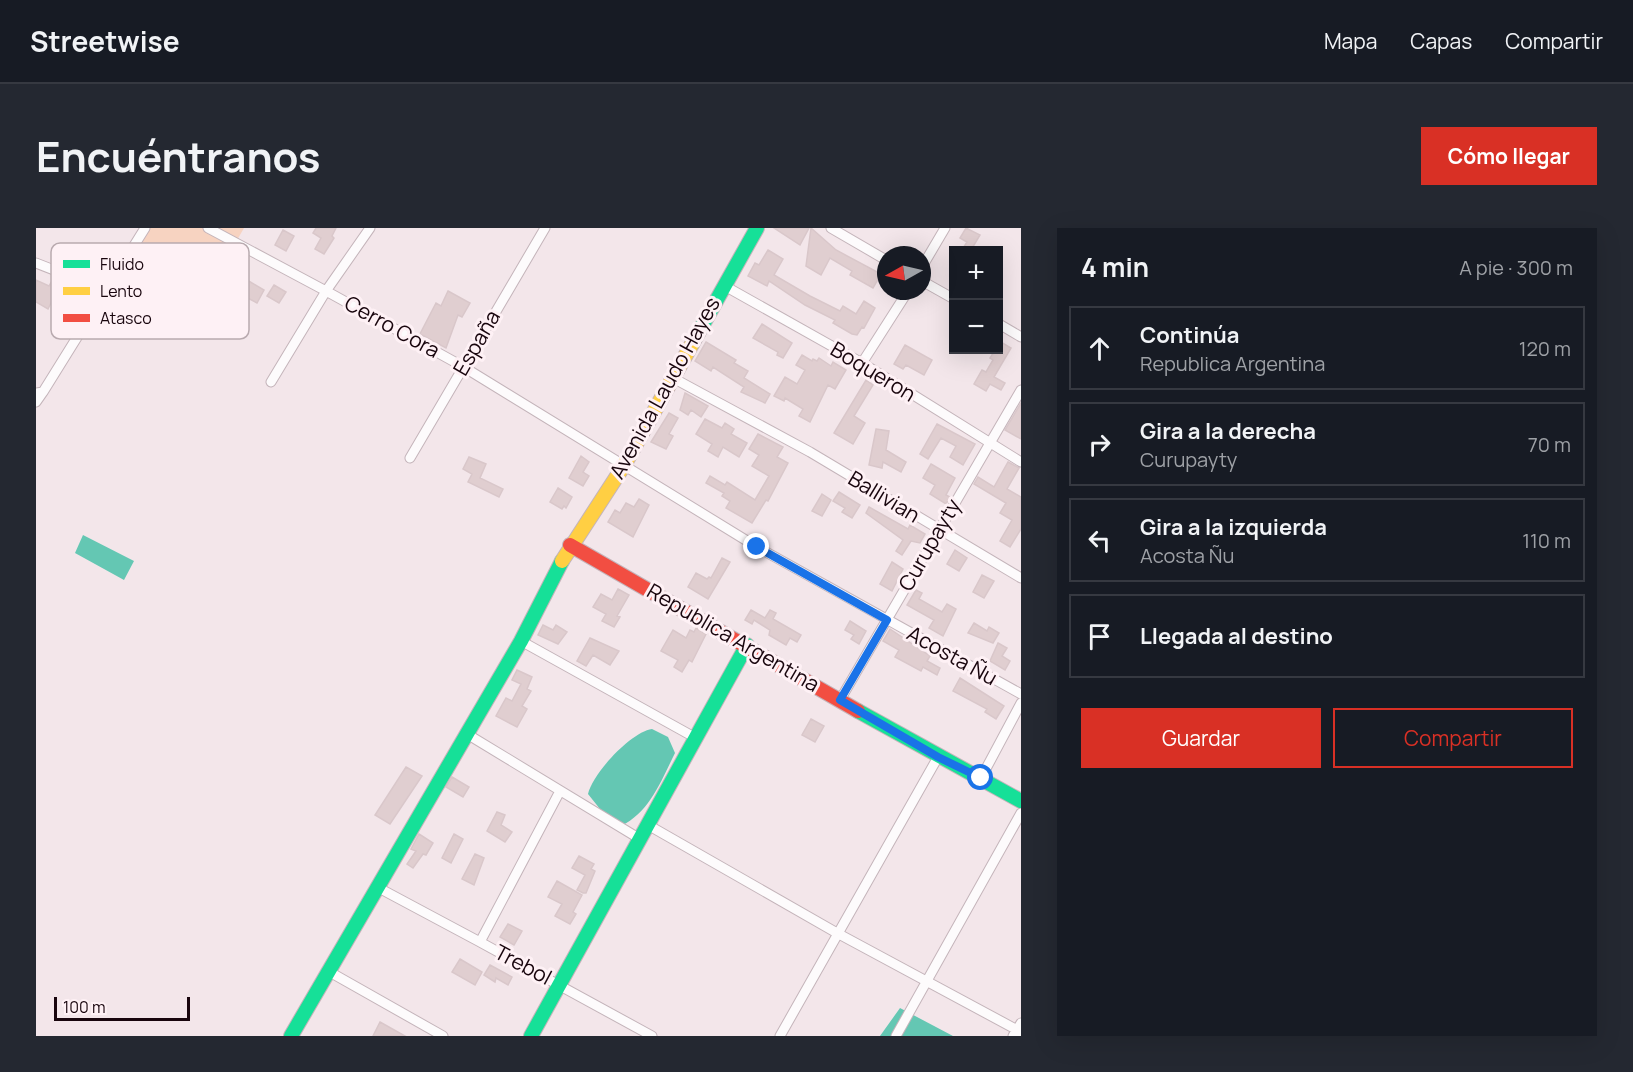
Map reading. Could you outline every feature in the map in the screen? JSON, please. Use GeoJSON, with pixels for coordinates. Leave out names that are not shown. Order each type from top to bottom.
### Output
{"type":"FeatureCollection","features":[{"type":"Feature","properties":{"kind":"street"},"geometry":{"type":"LineString","coordinates":[[135,243],[145,228]]}},
{"type":"Feature","properties":{"kind":"street"},"geometry":{"type":"LineString","coordinates":[[208,228],[236,243]]}},
{"type":"Feature","properties":{"kind":"street","name":"Cerro Cora"},"geometry":{"type":"LineString","coordinates":[[370,228],[326,291],[462,366],[623,466]]}},
{"type":"Feature","properties":{"kind":"street","name":"España"},"geometry":{"type":"LineString","coordinates":[[410,458],[544,228]]}},
{"type":"Feature","properties":{"kind":"street","name":"Avenida Laudo Hayes"},"geometry":{"type":"LineString","coordinates":[[291,1036],[520,641],[570,545],[623,466],[757,228]]}},
{"type":"Feature","properties":{"kind":"street"},"geometry":{"type":"LineString","coordinates":[[831,228],[877,255]]}},
{"type":"Feature","properties":{"kind":"street"},"geometry":{"type":"LineString","coordinates":[[931,252],[945,228]]}},
{"type":"Feature","properties":{"kind":"street"},"geometry":{"type":"LineString","coordinates":[[249,250],[326,291],[271,382]]}},
{"type":"Feature","properties":{"kind":"street"},"geometry":{"type":"LineString","coordinates":[[36,263],[51,269]]}},
{"type":"Feature","properties":{"kind":"street","name":"Boqueron"},"geometry":{"type":"LineString","coordinates":[[723,285],[862,363],[1021,462]]}},
{"type":"Feature","properties":{"kind":"street"},"geometry":{"type":"LineString","coordinates":[[931,285],[949,295]]}},
{"type":"Feature","properties":{"kind":"street"},"geometry":{"type":"LineString","coordinates":[[862,363],[902,300]]}},
{"type":"Feature","properties":{"kind":"street"},"geometry":{"type":"LineString","coordinates":[[1003,326],[1021,337]]}},
{"type":"Feature","properties":{"kind":"street"},"geometry":{"type":"LineString","coordinates":[[36,402],[39,392],[74,339]]}},
{"type":"Feature","properties":{"kind":"street","name":"Ballivian"},"geometry":{"type":"LineString","coordinates":[[673,378],[810,452],[1021,578]]}},
{"type":"Feature","properties":{"kind":"street","name":"Curupayty"},"geometry":{"type":"LineString","coordinates":[[840,700],[1021,390]]}},
{"type":"Feature","properties":{"kind":"street","name":"Acosta Ñu"},"geometry":{"type":"LineString","coordinates":[[623,466],[757,547],[1021,694]]}},
{"type":"Feature","properties":{"kind":"street","name":"Republica Argentina"},"geometry":{"type":"LineString","coordinates":[[570,545],[938,757],[1021,801]]}},
{"type":"Feature","properties":{"kind":"street"},"geometry":{"type":"LineString","coordinates":[[520,641],[694,737]]}},
{"type":"Feature","properties":{"kind":"street"},"geometry":{"type":"LineString","coordinates":[[531,1036],[694,737],[747,645]]}},
{"type":"Feature","properties":{"kind":"street"},"geometry":{"type":"LineString","coordinates":[[981,778],[1021,703]]}},
{"type":"Feature","properties":{"kind":"street"},"geometry":{"type":"LineString","coordinates":[[467,734],[640,839]]}},
{"type":"Feature","properties":{"kind":"street"},"geometry":{"type":"LineString","coordinates":[[780,1036],[938,757]]}},
{"type":"Feature","properties":{"kind":"street","name":"Trebol"},"geometry":{"type":"LineString","coordinates":[[560,791],[480,942],[652,1036]]}},
{"type":"Feature","properties":{"kind":"street"},"geometry":{"type":"LineString","coordinates":[[896,1036],[1021,813]]}},
{"type":"Feature","properties":{"kind":"street"},"geometry":{"type":"LineString","coordinates":[[648,825],[837,933],[1018,1030]]}},
{"type":"Feature","properties":{"kind":"street"},"geometry":{"type":"LineString","coordinates":[[377,887],[480,942]]}},
{"type":"Feature","properties":{"kind":"street"},"geometry":{"type":"LineString","coordinates":[[328,971],[443,1036]]}},
{"type":"Feature","properties":{"kind":"shaded area"},"geometry":{"type":"Polygon","coordinates":[[[145,228],[244,228],[235,243],[135,243],[145,228]]]}},
{"type":"Feature","properties":{"kind":"shaded area"},"geometry":{"type":"Polygon","coordinates":[[[83,535],[134,561],[124,580],[75,553],[83,535]]]}},
{"type":"Feature","properties":{"kind":"shaded area"},"geometry":{"type":"Polygon","coordinates":[[[652,729],[668,737],[675,753],[654,795],[640,813],[621,826],[600,809],[588,794],[597,775],[614,755],[634,737],[652,729]]]}},
{"type":"Feature","properties":{"kind":"shaded area"},"geometry":{"type":"Polygon","coordinates":[[[900,1008],[953,1036],[880,1036],[900,1008]]]}},
{"type":"Feature","properties":{"kind":"building"},"geometry":{"type":"Polygon","coordinates":[[[316,228],[336,228],[332,236],[334,238],[324,254],[315,249],[321,238],[313,233],[316,228]]]}},
{"type":"Feature","properties":{"kind":"building"},"geometry":{"type":"Polygon","coordinates":[[[774,228],[809,228],[800,245],[774,228]]]}},
{"type":"Feature","properties":{"kind":"building"},"geometry":{"type":"Polygon","coordinates":[[[811,228],[836,250],[877,272],[877,281],[873,288],[850,275],[852,271],[830,258],[821,275],[806,266],[811,228]]]}},
{"type":"Feature","properties":{"kind":"building"},"geometry":{"type":"Polygon","coordinates":[[[966,228],[980,235],[973,246],[964,246],[967,242],[960,238],[966,228]]]}},
{"type":"Feature","properties":{"kind":"building"},"geometry":{"type":"Polygon","coordinates":[[[283,230],[294,236],[286,251],[275,245],[283,230]]]}},
{"type":"Feature","properties":{"kind":"building"},"geometry":{"type":"Polygon","coordinates":[[[768,250],[783,259],[774,275],[810,296],[840,311],[843,306],[856,314],[864,301],[875,308],[864,328],[862,327],[857,335],[852,334],[833,323],[835,320],[805,305],[769,281],[767,286],[748,276],[755,263],[759,265],[768,250]]]}},
{"type":"Feature","properties":{"kind":"building"},"geometry":{"type":"Polygon","coordinates":[[[36,280],[49,286],[51,282],[51,303],[48,309],[36,302],[36,280]]]}},
{"type":"Feature","properties":{"kind":"building"},"geometry":{"type":"Polygon","coordinates":[[[249,281],[264,290],[257,303],[249,299],[249,281]]]}},
{"type":"Feature","properties":{"kind":"building"},"geometry":{"type":"Polygon","coordinates":[[[274,285],[286,292],[279,303],[267,296],[274,285]]]}},
{"type":"Feature","properties":{"kind":"building"},"geometry":{"type":"Polygon","coordinates":[[[448,291],[470,303],[462,317],[458,315],[446,348],[420,334],[436,303],[441,306],[448,291]]]}},
{"type":"Feature","properties":{"kind":"building"},"geometry":{"type":"Polygon","coordinates":[[[762,324],[792,343],[783,358],[777,355],[778,352],[753,338],[762,324]]]}},
{"type":"Feature","properties":{"kind":"building"},"geometry":{"type":"Polygon","coordinates":[[[706,342],[736,360],[734,363],[748,371],[744,378],[770,394],[765,403],[741,392],[744,387],[713,367],[711,371],[695,361],[706,342]]]}},
{"type":"Feature","properties":{"kind":"building"},"geometry":{"type":"Polygon","coordinates":[[[1003,343],[1011,348],[994,377],[1005,383],[1001,390],[990,384],[986,391],[974,384],[982,370],[986,372],[993,360],[990,358],[992,354],[1003,354],[1003,343]]]}},
{"type":"Feature","properties":{"kind":"building"},"geometry":{"type":"Polygon","coordinates":[[[905,345],[932,360],[924,375],[906,365],[903,369],[894,364],[905,345]]]}},
{"type":"Feature","properties":{"kind":"building"},"geometry":{"type":"Polygon","coordinates":[[[802,355],[812,361],[813,359],[817,361],[819,358],[831,366],[833,362],[846,370],[835,389],[828,385],[810,422],[799,416],[803,409],[785,398],[784,401],[774,396],[785,377],[797,384],[805,370],[796,365],[802,355]]]}},
{"type":"Feature","properties":{"kind":"building"},"geometry":{"type":"Polygon","coordinates":[[[866,380],[873,385],[854,416],[865,423],[853,444],[834,433],[866,380]]]}},
{"type":"Feature","properties":{"kind":"building"},"geometry":{"type":"Polygon","coordinates":[[[685,393],[708,406],[701,417],[691,410],[688,415],[680,410],[685,393]]]}},
{"type":"Feature","properties":{"kind":"building"},"geometry":{"type":"Polygon","coordinates":[[[1021,403],[1021,439],[1005,430],[1021,403]]]}},
{"type":"Feature","properties":{"kind":"building"},"geometry":{"type":"Polygon","coordinates":[[[669,413],[678,418],[669,434],[673,436],[666,449],[651,442],[669,413]]]}},
{"type":"Feature","properties":{"kind":"building"},"geometry":{"type":"Polygon","coordinates":[[[705,419],[722,428],[725,423],[734,429],[731,434],[747,443],[739,457],[723,447],[718,457],[708,451],[712,444],[696,434],[705,419]]]}},
{"type":"Feature","properties":{"kind":"building"},"geometry":{"type":"Polygon","coordinates":[[[937,424],[975,444],[963,465],[950,457],[956,446],[941,438],[928,459],[920,454],[937,424]]]}},
{"type":"Feature","properties":{"kind":"building"},"geometry":{"type":"Polygon","coordinates":[[[876,429],[889,431],[886,450],[906,462],[901,472],[883,462],[882,468],[869,465],[876,429]]]}},
{"type":"Feature","properties":{"kind":"building"},"geometry":{"type":"Polygon","coordinates":[[[758,434],[783,447],[777,457],[788,463],[768,501],[766,500],[752,523],[726,508],[730,501],[722,496],[724,493],[706,483],[710,476],[725,485],[727,482],[755,500],[769,476],[752,466],[759,455],[749,449],[758,434]]]}},
{"type":"Feature","properties":{"kind":"building"},"geometry":{"type":"Polygon","coordinates":[[[581,456],[589,462],[583,472],[589,476],[583,486],[569,478],[581,456]]]}},
{"type":"Feature","properties":{"kind":"building"},"geometry":{"type":"Polygon","coordinates":[[[469,457],[486,464],[480,478],[503,489],[499,497],[468,482],[472,474],[463,469],[469,457]]]}},
{"type":"Feature","properties":{"kind":"building"},"geometry":{"type":"Polygon","coordinates":[[[1008,462],[1019,468],[1007,489],[1021,497],[1021,529],[1010,547],[1000,541],[1012,520],[1000,513],[1006,503],[974,484],[978,477],[994,487],[1008,462]]]}},
{"type":"Feature","properties":{"kind":"building"},"geometry":{"type":"Polygon","coordinates":[[[931,464],[955,478],[946,495],[950,497],[946,504],[930,494],[935,485],[923,478],[931,464]]]}},
{"type":"Feature","properties":{"kind":"building"},"geometry":{"type":"Polygon","coordinates":[[[558,488],[572,497],[566,508],[564,506],[562,509],[550,502],[558,488]]]}},
{"type":"Feature","properties":{"kind":"building"},"geometry":{"type":"Polygon","coordinates":[[[839,492],[860,505],[852,518],[842,512],[845,508],[833,501],[839,492]]]}},
{"type":"Feature","properties":{"kind":"building"},"geometry":{"type":"Polygon","coordinates":[[[822,494],[831,500],[822,516],[812,511],[822,494]]]}},
{"type":"Feature","properties":{"kind":"building"},"geometry":{"type":"Polygon","coordinates":[[[639,499],[649,505],[633,537],[608,522],[615,510],[620,513],[626,503],[634,507],[639,499]]]}},
{"type":"Feature","properties":{"kind":"building"},"geometry":{"type":"Polygon","coordinates":[[[869,507],[908,529],[910,525],[925,534],[920,543],[911,541],[902,555],[896,551],[903,540],[866,513],[869,507]]]}},
{"type":"Feature","properties":{"kind":"building"},"geometry":{"type":"Polygon","coordinates":[[[955,550],[967,558],[959,571],[947,564],[955,550]]]}},
{"type":"Feature","properties":{"kind":"building"},"geometry":{"type":"Polygon","coordinates":[[[722,558],[730,562],[708,599],[688,587],[696,573],[707,579],[711,578],[722,558]]]}},
{"type":"Feature","properties":{"kind":"building"},"geometry":{"type":"Polygon","coordinates":[[[892,562],[903,569],[892,591],[880,584],[892,562]]]}},
{"type":"Feature","properties":{"kind":"building"},"geometry":{"type":"Polygon","coordinates":[[[982,575],[994,581],[984,598],[973,592],[982,575]]]}},
{"type":"Feature","properties":{"kind":"building"},"geometry":{"type":"Polygon","coordinates":[[[618,589],[629,595],[617,616],[620,617],[614,627],[602,621],[606,614],[593,607],[601,594],[612,600],[618,589]]]}},
{"type":"Feature","properties":{"kind":"building"},"geometry":{"type":"Polygon","coordinates":[[[916,590],[922,593],[919,599],[942,612],[947,604],[956,609],[943,636],[929,628],[934,620],[907,605],[916,590]]]}},
{"type":"Feature","properties":{"kind":"building"},"geometry":{"type":"Polygon","coordinates":[[[751,610],[765,618],[770,610],[776,613],[773,619],[801,635],[797,642],[790,638],[786,645],[769,635],[770,630],[754,620],[752,624],[745,620],[751,610]]]}},
{"type":"Feature","properties":{"kind":"building"},"geometry":{"type":"Polygon","coordinates":[[[850,621],[866,631],[859,644],[851,639],[854,635],[845,630],[850,621]]]}},
{"type":"Feature","properties":{"kind":"building"},"geometry":{"type":"Polygon","coordinates":[[[974,623],[987,631],[989,627],[999,633],[993,643],[968,633],[974,623]]]}},
{"type":"Feature","properties":{"kind":"building"},"geometry":{"type":"Polygon","coordinates":[[[543,625],[553,630],[556,625],[567,632],[558,644],[538,635],[543,625]]]}},
{"type":"Feature","properties":{"kind":"building"},"geometry":{"type":"Polygon","coordinates":[[[696,628],[706,634],[692,662],[689,660],[682,672],[674,667],[678,660],[661,651],[673,630],[686,638],[690,630],[694,632],[696,628]]]}},
{"type":"Feature","properties":{"kind":"building"},"geometry":{"type":"Polygon","coordinates":[[[890,629],[930,656],[927,661],[940,668],[937,675],[923,667],[921,671],[895,657],[899,650],[883,641],[890,629]]]}},
{"type":"Feature","properties":{"kind":"building"},"geometry":{"type":"Polygon","coordinates":[[[590,638],[619,651],[610,665],[593,655],[586,666],[577,661],[590,638]]]}},
{"type":"Feature","properties":{"kind":"building"},"geometry":{"type":"Polygon","coordinates":[[[998,643],[1007,648],[1002,656],[1010,661],[1005,670],[990,661],[998,643]]]}},
{"type":"Feature","properties":{"kind":"building"},"geometry":{"type":"Polygon","coordinates":[[[517,670],[532,677],[527,689],[531,691],[522,706],[527,709],[517,727],[496,716],[506,698],[512,701],[521,684],[512,680],[517,670]]]}},
{"type":"Feature","properties":{"kind":"building"},"geometry":{"type":"Polygon","coordinates":[[[960,678],[1004,706],[996,719],[985,712],[987,709],[953,691],[960,678]]]}},
{"type":"Feature","properties":{"kind":"building"},"geometry":{"type":"Polygon","coordinates":[[[811,719],[824,726],[815,742],[802,735],[811,719]]]}},
{"type":"Feature","properties":{"kind":"building"},"geometry":{"type":"Polygon","coordinates":[[[406,767],[422,776],[390,824],[375,815],[406,767]]]}},
{"type":"Feature","properties":{"kind":"building"},"geometry":{"type":"Polygon","coordinates":[[[452,777],[469,787],[463,797],[446,787],[452,777]]]}},
{"type":"Feature","properties":{"kind":"building"},"geometry":{"type":"Polygon","coordinates":[[[497,812],[505,815],[501,825],[512,832],[505,842],[487,831],[497,812]]]}},
{"type":"Feature","properties":{"kind":"building"},"geometry":{"type":"Polygon","coordinates":[[[419,834],[433,843],[426,855],[423,854],[413,868],[407,864],[416,851],[411,849],[419,834]]]}},
{"type":"Feature","properties":{"kind":"building"},"geometry":{"type":"Polygon","coordinates":[[[454,834],[463,839],[451,863],[442,858],[454,834]]]}},
{"type":"Feature","properties":{"kind":"building"},"geometry":{"type":"Polygon","coordinates":[[[475,854],[484,858],[474,885],[462,879],[475,854]]]}},
{"type":"Feature","properties":{"kind":"building"},"geometry":{"type":"Polygon","coordinates":[[[579,856],[594,864],[591,869],[595,871],[586,893],[577,890],[585,875],[572,868],[579,856]]]}},
{"type":"Feature","properties":{"kind":"building"},"geometry":{"type":"Polygon","coordinates":[[[557,881],[582,895],[573,912],[576,914],[570,924],[555,916],[562,904],[548,897],[557,881]]]}},
{"type":"Feature","properties":{"kind":"building"},"geometry":{"type":"Polygon","coordinates":[[[508,924],[522,931],[514,945],[500,937],[508,924]]]}},
{"type":"Feature","properties":{"kind":"building"},"geometry":{"type":"Polygon","coordinates":[[[460,959],[482,972],[475,985],[452,972],[460,959]]]}},
{"type":"Feature","properties":{"kind":"building"},"geometry":{"type":"Polygon","coordinates":[[[490,965],[512,977],[508,985],[496,978],[495,982],[484,975],[490,965]]]}},
{"type":"Feature","properties":{"kind":"building"},"geometry":{"type":"Polygon","coordinates":[[[380,1022],[405,1036],[373,1036],[380,1022]]]}},
{"type":"Feature","properties":{"kind":"traffic: fast"},"geometry":{"type":"LineString","coordinates":[[692,344],[757,228]]}},
{"type":"Feature","properties":{"kind":"traffic: fast"},"geometry":{"type":"LineString","coordinates":[[291,1036],[521,641],[562,561]]}},
{"type":"Feature","properties":{"kind":"traffic: fast"},"geometry":{"type":"LineString","coordinates":[[531,1036],[747,645]]}},
{"type":"Feature","properties":{"kind":"traffic: fast"},"geometry":{"type":"LineString","coordinates":[[858,711],[1021,801]]}},
{"type":"Feature","properties":{"kind":"traffic: slow"},"geometry":{"type":"LineString","coordinates":[[562,561],[623,467],[692,344]]}},
{"type":"Feature","properties":{"kind":"traffic: jam"},"geometry":{"type":"LineString","coordinates":[[570,545],[858,711]]}},
{"type":"Feature","properties":{"kind":"route"},"geometry":{"type":"LineString","coordinates":[[757,547],[887,620],[840,700],[938,757],[981,778]]}}]}
